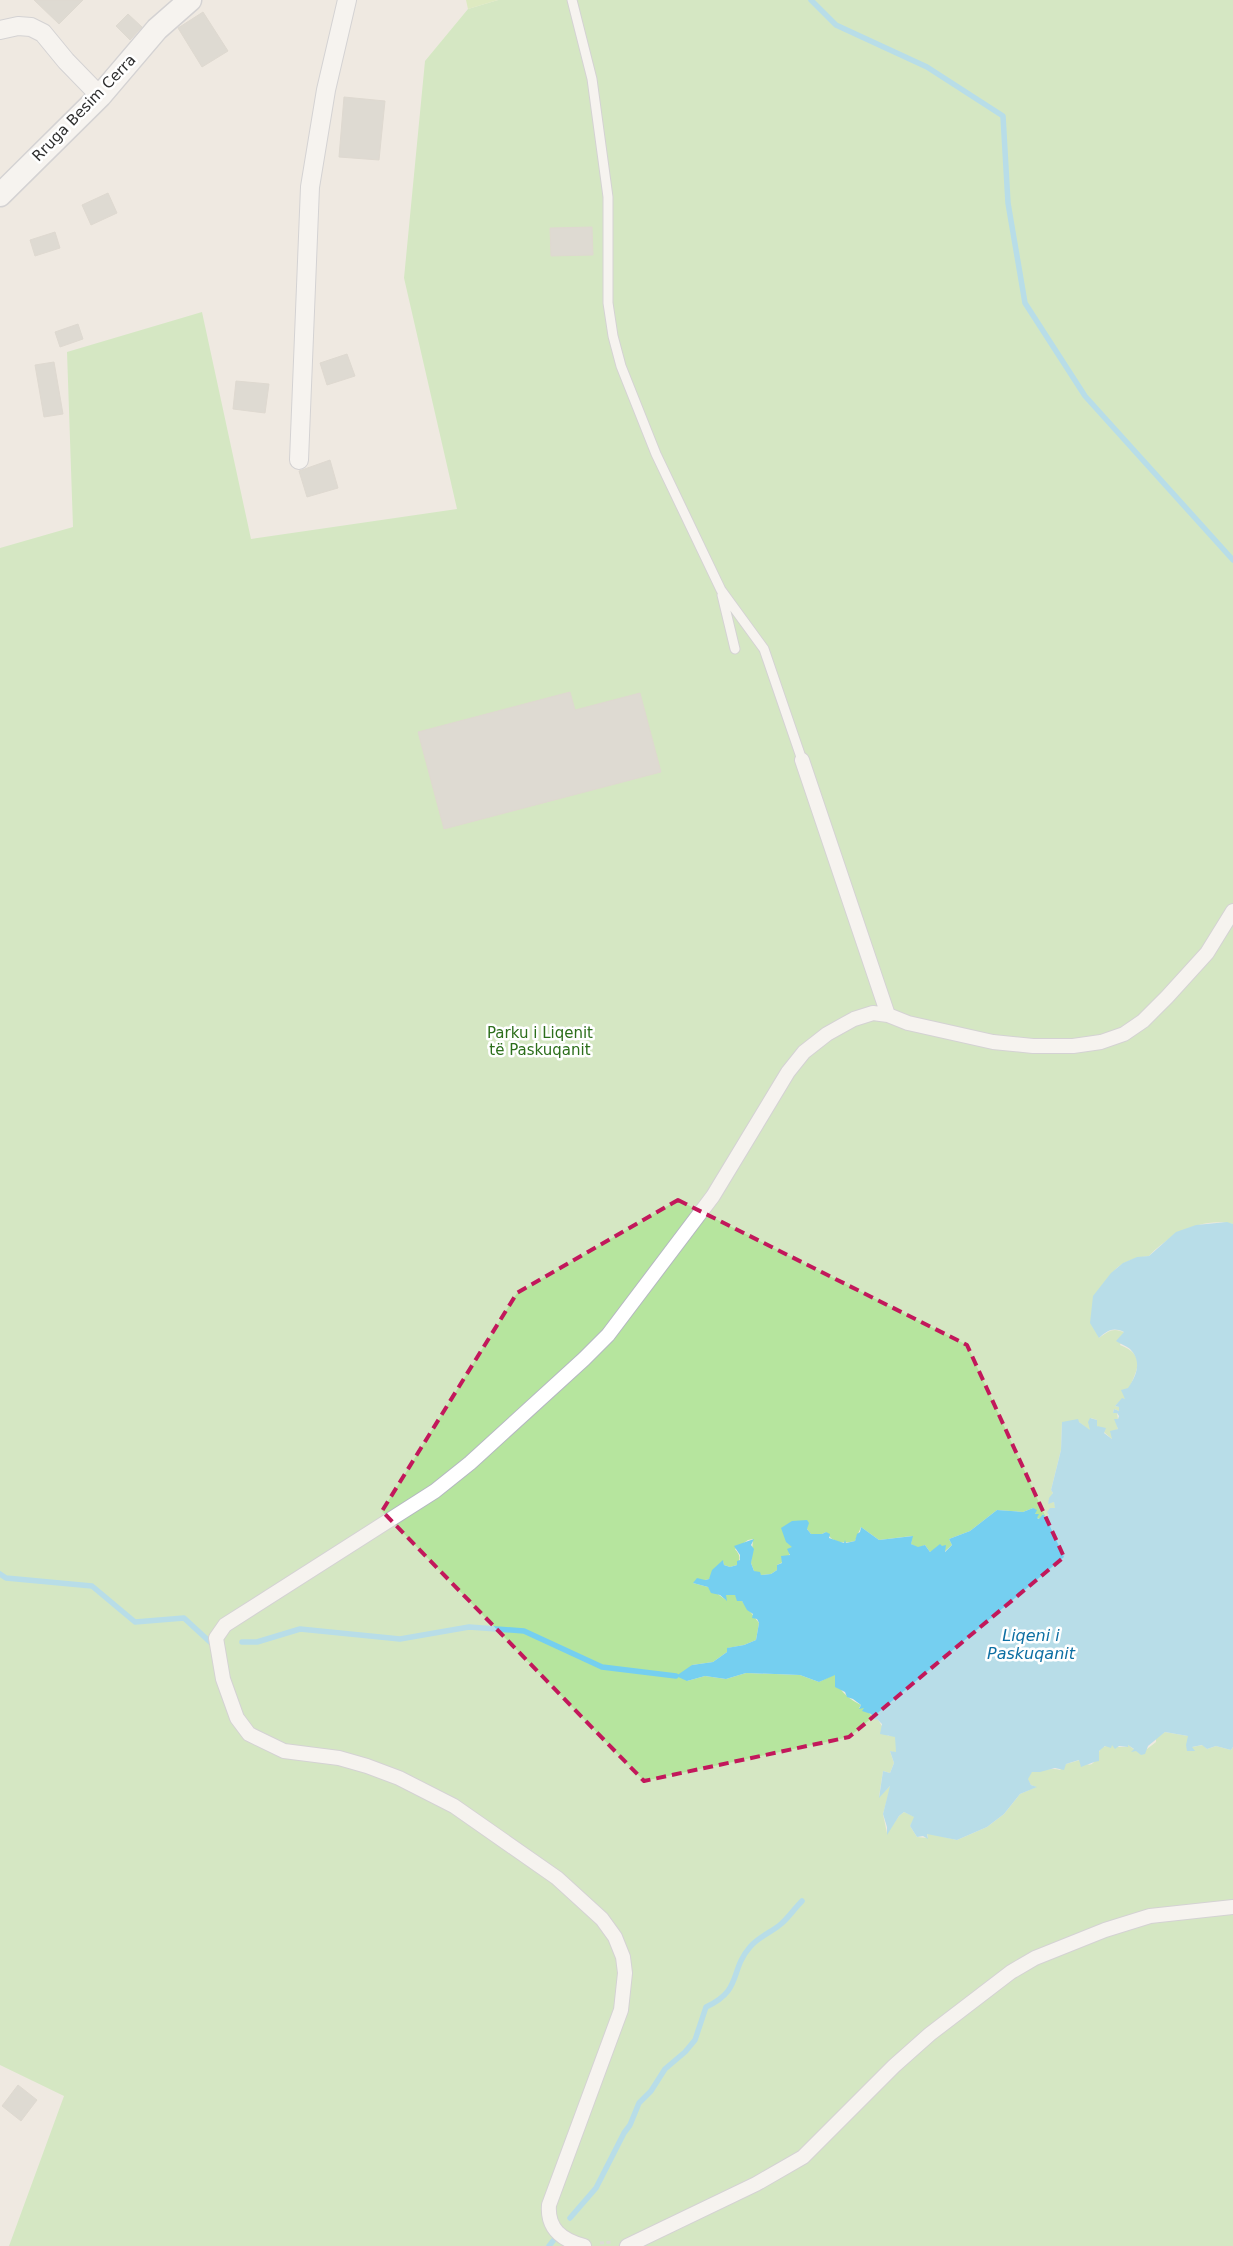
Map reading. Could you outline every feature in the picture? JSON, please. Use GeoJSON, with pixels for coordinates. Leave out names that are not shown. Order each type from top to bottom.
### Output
{"type":"FeatureCollection","features":[{"type":"Feature","properties":{"kind":"street","name":"Rruga Besim Cerra"},"geometry":{"type":"LineString","coordinates":[[0,195],[100,96],[157,29],[190,0]]}},
{"type":"Feature","properties":{"kind":"street"},"geometry":{"type":"LineString","coordinates":[[299,460],[310,187],[326,90],[347,0]]}},
{"type":"Feature","properties":{"kind":"street"},"geometry":{"type":"LineString","coordinates":[[0,30],[18,26],[31,27],[43,33],[66,61],[100,96]]}},
{"type":"Feature","properties":{"kind":"street"},"geometry":{"type":"LineString","coordinates":[[802,760],[888,1015]]}},
{"type":"Feature","properties":{"kind":"street"},"geometry":{"type":"LineString","coordinates":[[589,2243],[567,2240],[556,2232],[548,2214],[549,2205],[621,2010],[624,1965],[620,1947],[615,1937],[602,1919],[557,1878],[454,1806],[399,1778],[367,1766],[339,1758],[284,1751],[249,1734],[237,1718],[223,1679],[216,1638],[224,1625],[435,1491],[527,1413],[608,1335],[713,1196],[788,1072],[804,1052],[827,1034],[854,1019],[873,1014],[888,1015],[908,1023],[993,1042],[1033,1046],[1073,1046],[1101,1042],[1124,1034],[1143,1021],[1207,953],[1233,911]]}},
{"type":"Feature","properties":{"kind":"street"},"geometry":{"type":"LineString","coordinates":[[621,2244],[756,2184],[803,2157],[894,2066],[930,2034],[1011,1972],[1035,1958],[1105,1930],[1150,1916],[1233,1907]]}},
{"type":"Feature","properties":{"kind":"lane"},"geometry":{"type":"LineString","coordinates":[[572,0],[592,79],[608,197],[608,303],[613,336],[621,366],[656,454],[721,590],[764,649],[802,760]]}},
{"type":"Feature","properties":{"kind":"lane"},"geometry":{"type":"LineString","coordinates":[[721,590],[735,649]]}},
{"type":"Feature","properties":{"kind":"path"},"geometry":{"type":"LineString","coordinates":[[589,2243],[621,2244]]}},
{"type":"Feature","properties":{"kind":"highlighted area"},"geometry":{"type":"Polygon","coordinates":[[[678,1200],[967,1345],[1064,1557],[849,1737],[644,1781],[382,1511],[517,1293],[678,1200]]]}},
{"type":"Feature","properties":{"kind":"green space"},"geometry":{"type":"Polygon","coordinates":[[[466,0],[498,0],[468,9],[466,0]]]}},
{"type":"Feature","properties":{"kind":"green space","name":"Parku i Liqenit të Paskuqanit"},"geometry":{"type":"Polygon","coordinates":[[[498,0],[1233,0],[1233,1224],[1222,1222],[1210,1223],[1187,1229],[1166,1241],[1149,1256],[1120,1265],[1113,1272],[1107,1292],[1099,1338],[1111,1331],[1117,1330],[1125,1333],[1120,1345],[1130,1350],[1135,1356],[1137,1369],[1126,1399],[1122,1399],[1115,1406],[1119,1407],[1119,1411],[1114,1409],[1113,1413],[1117,1413],[1118,1419],[1115,1419],[1118,1429],[1114,1431],[1113,1440],[1097,1426],[1097,1420],[1091,1418],[1090,1431],[1079,1422],[1062,1422],[1061,1450],[1051,1490],[1053,1493],[1048,1503],[1054,1502],[1056,1509],[1045,1517],[1043,1514],[1040,1519],[1037,1518],[1033,1508],[1023,1512],[997,1510],[970,1531],[949,1539],[952,1545],[944,1552],[944,1547],[942,1546],[930,1552],[925,1545],[918,1548],[911,1544],[912,1536],[879,1540],[861,1527],[855,1541],[839,1542],[826,1532],[811,1534],[807,1529],[807,1520],[787,1558],[777,1565],[777,1570],[771,1574],[761,1575],[754,1571],[751,1563],[753,1539],[748,1540],[735,1549],[739,1557],[737,1565],[730,1567],[724,1565],[723,1561],[709,1579],[693,1583],[708,1587],[726,1600],[725,1594],[735,1595],[742,1601],[759,1623],[756,1640],[744,1645],[728,1648],[727,1652],[713,1662],[692,1665],[687,1681],[705,1676],[726,1679],[746,1673],[800,1675],[819,1682],[835,1674],[838,1684],[844,1693],[861,1705],[859,1708],[865,1708],[875,1720],[877,1718],[888,1736],[896,1736],[897,1753],[890,1751],[894,1763],[890,1773],[883,1771],[879,1797],[891,1785],[883,1814],[887,1833],[904,1812],[915,1817],[910,1826],[917,1837],[928,1838],[927,1833],[957,1840],[987,1827],[1004,1814],[1020,1794],[1036,1787],[1031,1785],[1027,1779],[1032,1771],[1060,1770],[1066,1764],[1080,1760],[1089,1765],[1092,1764],[1101,1748],[1111,1744],[1118,1747],[1127,1747],[1127,1744],[1136,1751],[1147,1749],[1156,1742],[1156,1738],[1165,1732],[1188,1736],[1192,1747],[1203,1745],[1207,1749],[1216,1746],[1231,1750],[1233,1747],[1233,2246],[9,2246],[64,2096],[0,2065],[0,548],[73,527],[67,352],[202,312],[251,539],[457,509],[404,278],[425,61],[468,9],[498,0]]]}},
{"type":"Feature","properties":{"kind":"water","name":"Liqeni i Paskuqanit"},"geometry":{"type":"Polygon","coordinates":[[[1227,1222],[1233,1224],[1233,1747],[1231,1750],[1216,1746],[1207,1749],[1202,1745],[1192,1747],[1195,1751],[1187,1751],[1188,1736],[1165,1732],[1148,1746],[1145,1754],[1141,1755],[1136,1751],[1131,1752],[1134,1749],[1128,1745],[1128,1747],[1119,1746],[1115,1749],[1112,1745],[1111,1748],[1105,1746],[1099,1751],[1099,1761],[1081,1767],[1079,1760],[1066,1764],[1064,1770],[1055,1768],[1032,1772],[1028,1779],[1031,1785],[1037,1787],[1020,1794],[1004,1814],[987,1827],[957,1840],[927,1834],[928,1839],[923,1836],[917,1837],[910,1826],[914,1817],[904,1812],[899,1816],[887,1835],[883,1814],[890,1786],[879,1798],[883,1771],[890,1773],[894,1763],[890,1751],[896,1752],[895,1737],[880,1734],[882,1724],[877,1719],[875,1720],[871,1714],[862,1711],[864,1708],[859,1709],[861,1705],[847,1697],[845,1692],[835,1687],[835,1675],[819,1682],[800,1675],[746,1673],[726,1679],[705,1676],[687,1681],[676,1676],[692,1665],[713,1662],[727,1652],[727,1648],[744,1645],[756,1640],[759,1623],[757,1619],[752,1618],[753,1614],[747,1610],[742,1601],[737,1601],[735,1595],[726,1595],[727,1601],[720,1595],[711,1593],[708,1587],[693,1583],[697,1578],[709,1579],[712,1570],[723,1560],[724,1565],[730,1567],[737,1565],[740,1555],[734,1546],[754,1539],[751,1545],[754,1549],[751,1563],[754,1571],[760,1572],[761,1575],[771,1574],[777,1570],[777,1565],[782,1563],[781,1556],[790,1555],[787,1549],[792,1547],[786,1542],[781,1528],[792,1521],[807,1520],[809,1523],[807,1529],[811,1534],[826,1532],[830,1534],[829,1538],[844,1543],[845,1540],[846,1543],[855,1541],[861,1527],[879,1540],[913,1536],[911,1544],[918,1547],[925,1545],[930,1552],[940,1544],[942,1546],[946,1545],[945,1552],[952,1545],[949,1539],[970,1531],[997,1510],[1023,1512],[1033,1508],[1037,1510],[1035,1514],[1039,1514],[1037,1518],[1039,1519],[1043,1514],[1045,1517],[1049,1515],[1047,1512],[1050,1508],[1055,1508],[1054,1502],[1048,1504],[1049,1498],[1053,1493],[1051,1490],[1061,1450],[1062,1422],[1078,1419],[1079,1422],[1090,1430],[1088,1422],[1090,1418],[1097,1420],[1097,1426],[1106,1428],[1104,1433],[1112,1439],[1110,1431],[1118,1429],[1114,1419],[1118,1419],[1119,1416],[1117,1413],[1113,1413],[1114,1409],[1119,1411],[1119,1407],[1115,1406],[1122,1398],[1125,1399],[1121,1390],[1128,1388],[1136,1373],[1137,1363],[1134,1354],[1129,1348],[1116,1341],[1124,1332],[1111,1330],[1099,1338],[1090,1323],[1093,1296],[1111,1273],[1123,1263],[1137,1257],[1149,1256],[1176,1232],[1196,1225],[1227,1222]]]}},
{"type":"Feature","properties":{"kind":"building"},"geometry":{"type":"Polygon","coordinates":[[[34,0],[83,0],[59,24],[34,0]]]}},
{"type":"Feature","properties":{"kind":"building"},"geometry":{"type":"Polygon","coordinates":[[[203,12],[228,51],[202,67],[178,28],[203,12]]]}},
{"type":"Feature","properties":{"kind":"building"},"geometry":{"type":"Polygon","coordinates":[[[128,14],[142,27],[130,40],[116,26],[128,14]]]}},
{"type":"Feature","properties":{"kind":"building"},"geometry":{"type":"Polygon","coordinates":[[[344,97],[385,101],[379,160],[339,157],[344,97]]]}},
{"type":"Feature","properties":{"kind":"building"},"geometry":{"type":"Polygon","coordinates":[[[108,193],[117,213],[91,225],[82,205],[108,193]]]}},
{"type":"Feature","properties":{"kind":"building"},"geometry":{"type":"Polygon","coordinates":[[[592,227],[593,255],[551,256],[550,228],[592,227]]]}},
{"type":"Feature","properties":{"kind":"building"},"geometry":{"type":"Polygon","coordinates":[[[55,232],[60,248],[35,256],[30,240],[55,232]]]}},
{"type":"Feature","properties":{"kind":"building"},"geometry":{"type":"Polygon","coordinates":[[[78,324],[83,339],[60,347],[55,332],[78,324]]]}},
{"type":"Feature","properties":{"kind":"building"},"geometry":{"type":"Polygon","coordinates":[[[347,354],[355,376],[327,385],[320,363],[347,354]]]}},
{"type":"Feature","properties":{"kind":"building"},"geometry":{"type":"Polygon","coordinates":[[[54,362],[63,414],[44,417],[35,365],[54,362]]]}},
{"type":"Feature","properties":{"kind":"building"},"geometry":{"type":"Polygon","coordinates":[[[236,381],[269,384],[265,413],[233,409],[236,381]]]}},
{"type":"Feature","properties":{"kind":"building"},"geometry":{"type":"Polygon","coordinates":[[[330,460],[338,488],[307,497],[299,471],[330,460]]]}},
{"type":"Feature","properties":{"kind":"building"},"geometry":{"type":"Polygon","coordinates":[[[570,692],[575,710],[640,693],[661,772],[444,829],[418,732],[570,692]]]}},
{"type":"Feature","properties":{"kind":"building"},"geometry":{"type":"Polygon","coordinates":[[[18,2085],[37,2100],[21,2121],[2,2106],[18,2085]]]}},
{"type":"Feature","properties":{"kind":"waterway"},"geometry":{"type":"LineString","coordinates":[[811,0],[836,25],[927,67],[1003,116],[1008,203],[1025,303],[1085,396],[1233,560]]}},
{"type":"Feature","properties":{"kind":"waterway"},"geometry":{"type":"LineString","coordinates":[[0,1574],[6,1578],[92,1586],[135,1622],[184,1618],[210,1642]]}},
{"type":"Feature","properties":{"kind":"waterway"},"geometry":{"type":"LineString","coordinates":[[242,1642],[257,1642],[300,1629],[400,1639],[469,1627],[524,1631],[602,1667],[676,1676]]}},
{"type":"Feature","properties":{"kind":"waterway"},"geometry":{"type":"LineString","coordinates":[[570,2218],[596,2188],[630,2125],[639,2103],[651,2091],[665,2069],[685,2052],[695,2040],[706,2007],[718,2001],[726,1994],[731,1987],[739,1964],[750,1947],[781,1924],[802,1901]]}},
{"type":"Feature","properties":{"kind":"waterway"},"geometry":{"type":"LineString","coordinates":[[549,2246],[553,2241]]}}]}
